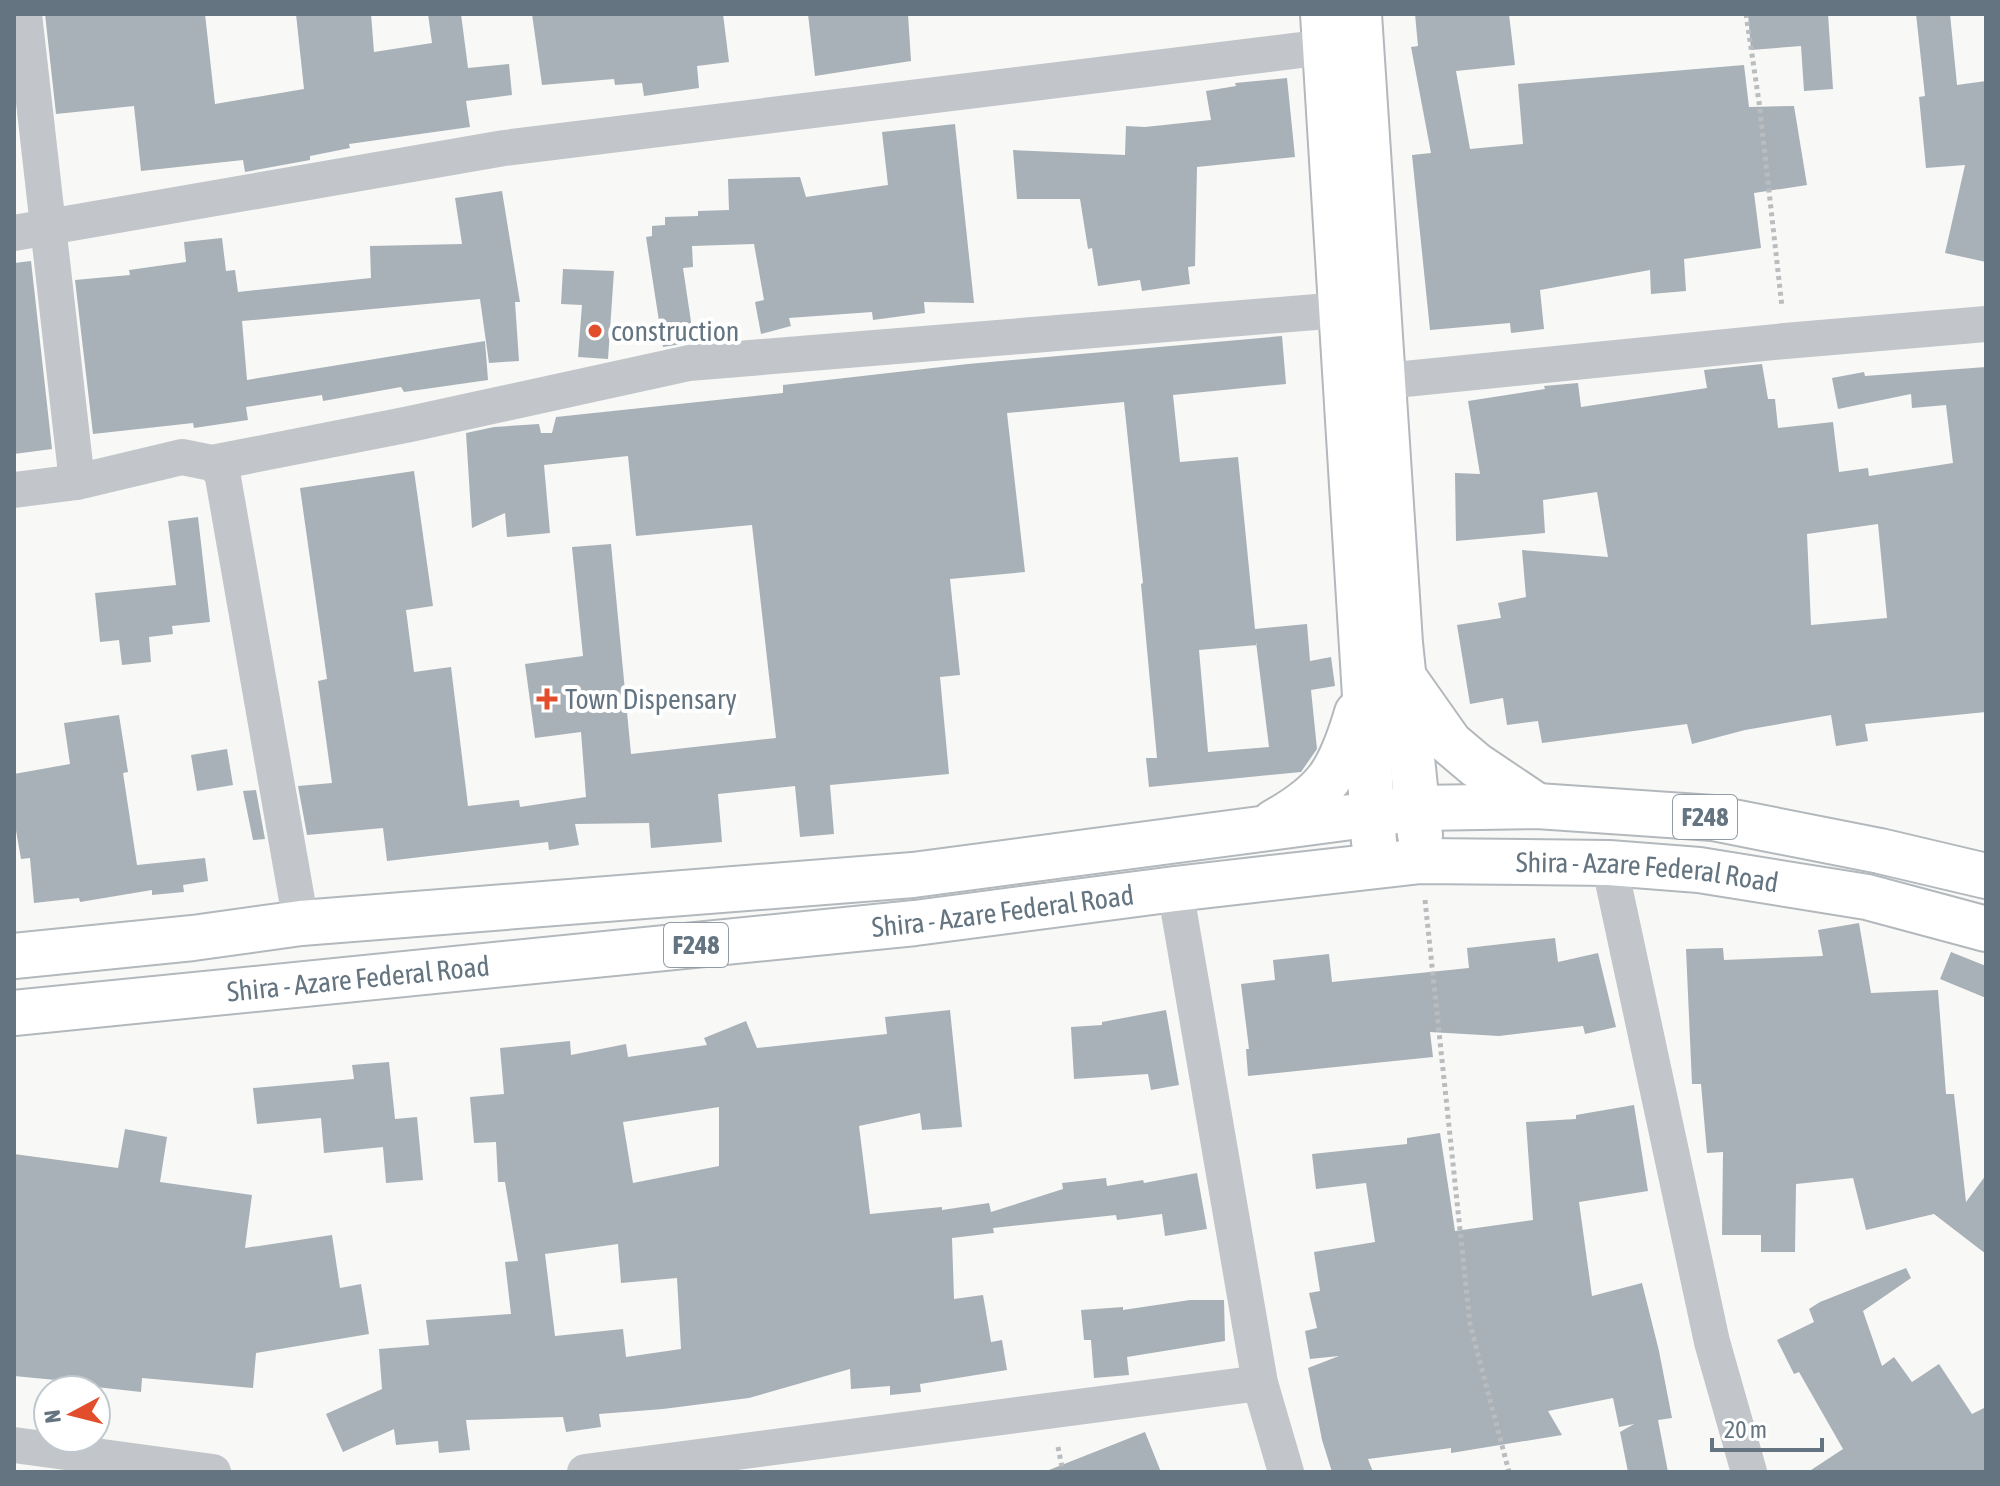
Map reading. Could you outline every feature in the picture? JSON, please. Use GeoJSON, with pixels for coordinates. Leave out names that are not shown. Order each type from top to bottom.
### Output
{"type":"FeatureCollection","features":[{"type":"Feature","properties":{"kind":"main road"},"geometry":{"type":"LineString","coordinates":[[1359,14],[1404,677],[1419,808],[1421,861]]}},
{"type":"Feature","properties":{"kind":"main road"},"geometry":{"type":"LineString","coordinates":[[1324,31],[1370,814],[1376,865]]}},
{"type":"Feature","properties":{"kind":"main road"},"geometry":{"type":"LineString","coordinates":[[1404,677],[1450,743],[1476,765],[1537,806]]}},
{"type":"Feature","properties":{"kind":"main road"},"geometry":{"type":"LineString","coordinates":[[1263,828],[1304,805],[1325,786],[1350,736],[1363,691]]}},
{"type":"Feature","properties":{"kind":"main road","name":"Shira - Azare Federal Road"},"geometry":{"type":"LineString","coordinates":[[21,955],[193,938],[301,923],[913,875],[1419,808],[1537,806],[1713,818],[1880,851],[1986,876]]}},
{"type":"Feature","properties":{"kind":"main road","name":"Shira - Azare Federal Road"},"geometry":{"type":"LineString","coordinates":[[28,1012],[915,923],[1421,861],[1609,863],[1699,870],[1852,895],[1983,923]]}},
{"type":"Feature","properties":{"kind":"main road"},"geometry":{"type":"LineString","coordinates":[[21,955],[28,1012]]}},
{"type":"Feature","properties":{"kind":"street"},"geometry":{"type":"LineString","coordinates":[[24,14],[31,230],[77,482]]}},
{"type":"Feature","properties":{"kind":"street"},"geometry":{"type":"LineString","coordinates":[[31,230],[504,148],[1324,31]]}},
{"type":"Feature","properties":{"kind":"street"},"geometry":{"type":"LineString","coordinates":[[14,490],[77,482],[182,457],[212,463],[410,424],[689,363],[1340,310]]}},
{"type":"Feature","properties":{"kind":"street"},"geometry":{"type":"LineString","coordinates":[[1385,381],[1986,324]]}},
{"type":"Feature","properties":{"kind":"street"},"geometry":{"type":"LineString","coordinates":[[212,463],[222,472],[301,923]]}},
{"type":"Feature","properties":{"kind":"street"},"geometry":{"type":"LineString","coordinates":[[1609,863],[1712,1342],[1749,1472]]}},
{"type":"Feature","properties":{"kind":"street"},"geometry":{"type":"LineString","coordinates":[[1175,889],[1260,1383],[1286,1472]]}},
{"type":"Feature","properties":{"kind":"street"},"geometry":{"type":"LineString","coordinates":[[585,1472],[828,1456],[1260,1383]]}},
{"type":"Feature","properties":{"kind":"street"},"geometry":{"type":"LineString","coordinates":[[14,1445],[213,1472]]}},
{"type":"Feature","properties":{"kind":"path"},"geometry":{"type":"LineString","coordinates":[[1746,14],[1759,102],[1785,341]]}},
{"type":"Feature","properties":{"kind":"path"},"geometry":{"type":"LineString","coordinates":[[1421,861],[1470,1324],[1509,1472]]}},
{"type":"Feature","properties":{"kind":"building"},"geometry":{"type":"Polygon","coordinates":[[[45,14],[205,14],[215,104],[304,89],[296,14],[371,14],[374,52],[432,43],[428,14],[461,14],[468,68],[509,64],[512,95],[466,101],[470,127],[349,144],[350,148],[310,156],[310,160],[245,172],[243,160],[141,171],[134,106],[56,114],[45,14]]]}},
{"type":"Feature","properties":{"kind":"building"},"geometry":{"type":"Polygon","coordinates":[[[532,14],[723,14],[729,62],[697,66],[699,88],[644,96],[642,83],[615,85],[614,79],[542,85],[532,14]]]}},
{"type":"Feature","properties":{"kind":"building"},"geometry":{"type":"Polygon","coordinates":[[[808,14],[908,14],[911,61],[815,76],[808,14]]]}},
{"type":"Feature","properties":{"kind":"building"},"geometry":{"type":"Polygon","coordinates":[[[1415,14],[1509,14],[1515,65],[1456,71],[1470,149],[1523,144],[1518,84],[1744,65],[1749,107],[1794,106],[1807,185],[1754,193],[1761,248],[1684,259],[1686,291],[1651,294],[1650,270],[1540,290],[1544,329],[1511,333],[1510,323],[1430,330],[1412,155],[1431,153],[1411,47],[1418,46],[1415,14]]]}},
{"type":"Feature","properties":{"kind":"building"},"geometry":{"type":"Polygon","coordinates":[[[1748,14],[1828,14],[1833,89],[1804,91],[1801,46],[1751,50],[1748,14]]]}},
{"type":"Feature","properties":{"kind":"building"},"geometry":{"type":"Polygon","coordinates":[[[1916,14],[1950,14],[1957,85],[1986,81],[1986,262],[1945,253],[1965,165],[1926,168],[1919,97],[1925,96],[1916,14]]]}},
{"type":"Feature","properties":{"kind":"building"},"geometry":{"type":"Polygon","coordinates":[[[1287,78],[1295,157],[1197,167],[1195,266],[1188,267],[1190,284],[1142,291],[1140,280],[1098,286],[1080,199],[1017,199],[1013,150],[1125,155],[1126,126],[1211,120],[1206,91],[1236,86],[1235,83],[1287,78]]]}},
{"type":"Feature","properties":{"kind":"building"},"geometry":{"type":"Polygon","coordinates":[[[955,124],[974,303],[924,302],[925,313],[873,320],[872,312],[789,318],[791,326],[761,334],[755,302],[764,300],[754,244],[692,246],[693,267],[683,268],[694,342],[663,347],[646,237],[652,236],[652,226],[665,225],[665,217],[698,216],[698,211],[729,210],[728,179],[800,177],[806,197],[888,185],[882,132],[955,124]]]}},
{"type":"Feature","properties":{"kind":"building"},"geometry":{"type":"Polygon","coordinates":[[[502,191],[520,302],[515,302],[519,361],[489,363],[480,299],[242,321],[247,380],[485,341],[488,380],[404,392],[401,387],[323,401],[322,395],[246,407],[248,420],[194,428],[193,423],[93,434],[75,280],[130,275],[129,270],[186,262],[184,242],[222,238],[226,271],[235,270],[238,292],[371,278],[370,246],[462,244],[455,198],[502,191]]]}},
{"type":"Feature","properties":{"kind":"building"},"geometry":{"type":"Polygon","coordinates":[[[31,261],[52,449],[14,454],[14,263],[31,261]]]}},
{"type":"Feature","properties":{"kind":"building","name":"construction"},"geometry":{"type":"Polygon","coordinates":[[[563,269],[614,271],[608,359],[578,357],[582,305],[561,304],[563,269]]]}},
{"type":"Feature","properties":{"kind":"building"},"geometry":{"type":"Polygon","coordinates":[[[1282,336],[1286,384],[1173,395],[1180,462],[1238,457],[1255,629],[1307,624],[1310,661],[1331,657],[1335,686],[1311,690],[1317,749],[1301,772],[1149,787],[1146,758],[1157,758],[1124,402],[1007,413],[1025,572],[950,579],[960,675],[940,677],[949,774],[830,785],[834,834],[800,837],[795,786],[718,794],[722,842],[651,848],[649,823],[575,824],[579,845],[549,850],[548,842],[387,861],[383,828],[307,835],[298,786],[332,783],[318,681],[327,679],[300,488],[414,471],[433,606],[406,610],[414,672],[451,667],[468,806],[519,800],[520,807],[586,797],[581,732],[535,738],[525,664],[583,656],[572,547],[611,544],[631,754],[776,738],[752,525],[636,536],[628,456],[544,465],[550,533],[507,537],[505,513],[472,528],[466,433],[494,427],[539,424],[541,433],[552,433],[556,417],[783,393],[783,385],[968,364],[1282,336]],[[1256,645],[1199,650],[1208,752],[1269,747],[1256,645]]]}},
{"type":"Feature","properties":{"kind":"building"},"geometry":{"type":"Polygon","coordinates":[[[1762,364],[1768,399],[1775,399],[1778,428],[1833,422],[1839,472],[1868,468],[1869,476],[1953,463],[1946,405],[1912,408],[1911,394],[1838,409],[1832,378],[1864,372],[1865,376],[1986,367],[1986,712],[1865,724],[1868,741],[1836,746],[1831,715],[1745,730],[1692,744],[1687,724],[1542,743],[1538,721],[1507,725],[1503,698],[1470,704],[1457,625],[1501,618],[1498,603],[1526,597],[1522,550],[1608,557],[1597,492],[1543,500],[1545,533],[1456,541],[1455,473],[1480,474],[1468,401],[1545,389],[1544,386],[1578,383],[1581,407],[1707,388],[1704,370],[1762,364]],[[1878,524],[1807,534],[1811,625],[1887,618],[1878,524]]]}},
{"type":"Feature","properties":{"kind":"building"},"geometry":{"type":"Polygon","coordinates":[[[198,517],[210,622],[172,626],[173,634],[149,637],[151,662],[122,665],[119,640],[100,642],[95,593],[176,585],[168,521],[198,517]]]}},
{"type":"Feature","properties":{"kind":"building"},"geometry":{"type":"Polygon","coordinates":[[[119,715],[128,772],[123,773],[137,865],[205,858],[208,881],[183,885],[184,892],[152,895],[152,890],[80,902],[79,898],[34,903],[30,858],[21,859],[14,819],[14,774],[70,764],[64,723],[119,715]]]}},
{"type":"Feature","properties":{"kind":"building"},"geometry":{"type":"Polygon","coordinates":[[[227,749],[233,785],[197,791],[191,755],[227,749]]]}},
{"type":"Feature","properties":{"kind":"building"},"geometry":{"type":"Polygon","coordinates":[[[256,790],[265,839],[253,840],[243,791],[256,790]]]}},
{"type":"Feature","properties":{"kind":"building"},"geometry":{"type":"Polygon","coordinates":[[[1859,923],[1871,993],[1938,990],[1946,1094],[1954,1094],[1966,1202],[1986,1175],[1986,1254],[1934,1214],[1866,1230],[1853,1178],[1796,1184],[1795,1252],[1761,1252],[1761,1235],[1722,1235],[1723,1152],[1707,1153],[1701,1084],[1692,1084],[1686,949],[1723,948],[1724,960],[1823,956],[1818,930],[1859,923]]]}},
{"type":"Feature","properties":{"kind":"building"},"geometry":{"type":"Polygon","coordinates":[[[1555,938],[1558,962],[1598,953],[1616,1027],[1585,1034],[1583,1026],[1499,1036],[1430,1032],[1433,1057],[1248,1076],[1246,1049],[1249,1049],[1241,984],[1275,980],[1273,960],[1329,954],[1332,982],[1469,968],[1467,948],[1555,938]]]}},
{"type":"Feature","properties":{"kind":"building"},"geometry":{"type":"Polygon","coordinates":[[[1951,952],[1986,966],[1986,998],[1940,979],[1951,952]]]}},
{"type":"Feature","properties":{"kind":"building"},"geometry":{"type":"Polygon","coordinates":[[[950,1010],[962,1127],[922,1130],[920,1113],[859,1126],[870,1214],[942,1207],[942,1210],[989,1203],[991,1212],[1063,1189],[1062,1183],[1106,1178],[1107,1186],[1197,1173],[1207,1229],[1165,1236],[1162,1214],[1117,1220],[1116,1215],[993,1228],[994,1233],[952,1238],[954,1299],[983,1295],[991,1342],[1002,1340],[1007,1370],[920,1384],[921,1392],[890,1395],[890,1386],[851,1389],[850,1369],[749,1398],[599,1414],[601,1427],[566,1432],[563,1417],[466,1420],[470,1450],[439,1453],[438,1441],[396,1445],[394,1429],[343,1452],[326,1414],[382,1389],[379,1349],[429,1345],[426,1320],[511,1314],[505,1262],[518,1261],[505,1182],[498,1182],[496,1142],[474,1143],[470,1097],[504,1094],[500,1048],[570,1041],[571,1055],[626,1044],[628,1057],[707,1045],[704,1038],[746,1021],[757,1048],[887,1034],[885,1017],[950,1010]],[[719,1107],[623,1122],[633,1183],[719,1166],[719,1107]],[[618,1244],[545,1254],[555,1336],[623,1329],[626,1357],[681,1349],[677,1278],[621,1283],[618,1244]]]}},
{"type":"Feature","properties":{"kind":"building"},"geometry":{"type":"Polygon","coordinates":[[[1166,1010],[1179,1085],[1151,1090],[1148,1074],[1074,1079],[1071,1027],[1102,1025],[1102,1022],[1166,1010]]]}},
{"type":"Feature","properties":{"kind":"building"},"geometry":{"type":"Polygon","coordinates":[[[389,1062],[395,1119],[417,1117],[423,1180],[386,1183],[383,1147],[324,1153],[321,1118],[257,1124],[253,1088],[354,1079],[352,1065],[389,1062]]]}},
{"type":"Feature","properties":{"kind":"building"},"geometry":{"type":"Polygon","coordinates":[[[1634,1105],[1648,1191],[1579,1202],[1592,1296],[1642,1283],[1672,1418],[1658,1420],[1668,1472],[1628,1472],[1620,1432],[1634,1424],[1619,1427],[1613,1398],[1548,1411],[1562,1435],[1451,1453],[1451,1448],[1368,1459],[1373,1472],[1332,1472],[1322,1440],[1308,1368],[1339,1356],[1310,1359],[1305,1331],[1317,1328],[1309,1293],[1320,1291],[1314,1252],[1375,1242],[1366,1183],[1316,1189],[1312,1154],[1407,1144],[1407,1138],[1440,1133],[1455,1231],[1533,1220],[1526,1122],[1576,1119],[1576,1115],[1634,1105]]]}},
{"type":"Feature","properties":{"kind":"building"},"geometry":{"type":"Polygon","coordinates":[[[125,1129],[167,1137],[160,1182],[252,1195],[245,1248],[332,1235],[340,1288],[361,1284],[369,1334],[256,1353],[253,1388],[142,1378],[141,1392],[112,1389],[112,1374],[14,1376],[14,1154],[118,1168],[125,1129]]]}},
{"type":"Feature","properties":{"kind":"building"},"geometry":{"type":"Polygon","coordinates":[[[1906,1268],[1911,1278],[1863,1311],[1882,1366],[1894,1357],[1912,1382],[1939,1364],[1972,1414],[1986,1407],[1986,1472],[1808,1472],[1843,1449],[1799,1372],[1794,1374],[1777,1340],[1814,1322],[1809,1309],[1820,1302],[1906,1268]]]}},
{"type":"Feature","properties":{"kind":"building"},"geometry":{"type":"Polygon","coordinates":[[[1190,1300],[1224,1300],[1225,1341],[1127,1357],[1129,1375],[1094,1378],[1091,1340],[1084,1340],[1081,1310],[1123,1307],[1123,1310],[1190,1300]]]}},
{"type":"Feature","properties":{"kind":"building"},"geometry":{"type":"Polygon","coordinates":[[[1145,1432],[1161,1472],[1049,1472],[1049,1470],[1145,1432]]]}},
{"type":"Feature","properties":{"kind":"place","name":"construction"},"geometry":{"type":"Point","coordinates":[595,331]}},
{"type":"Feature","properties":{"kind":"place","name":"Town Dispensary"},"geometry":{"type":"Point","coordinates":[547,699]}}]}
